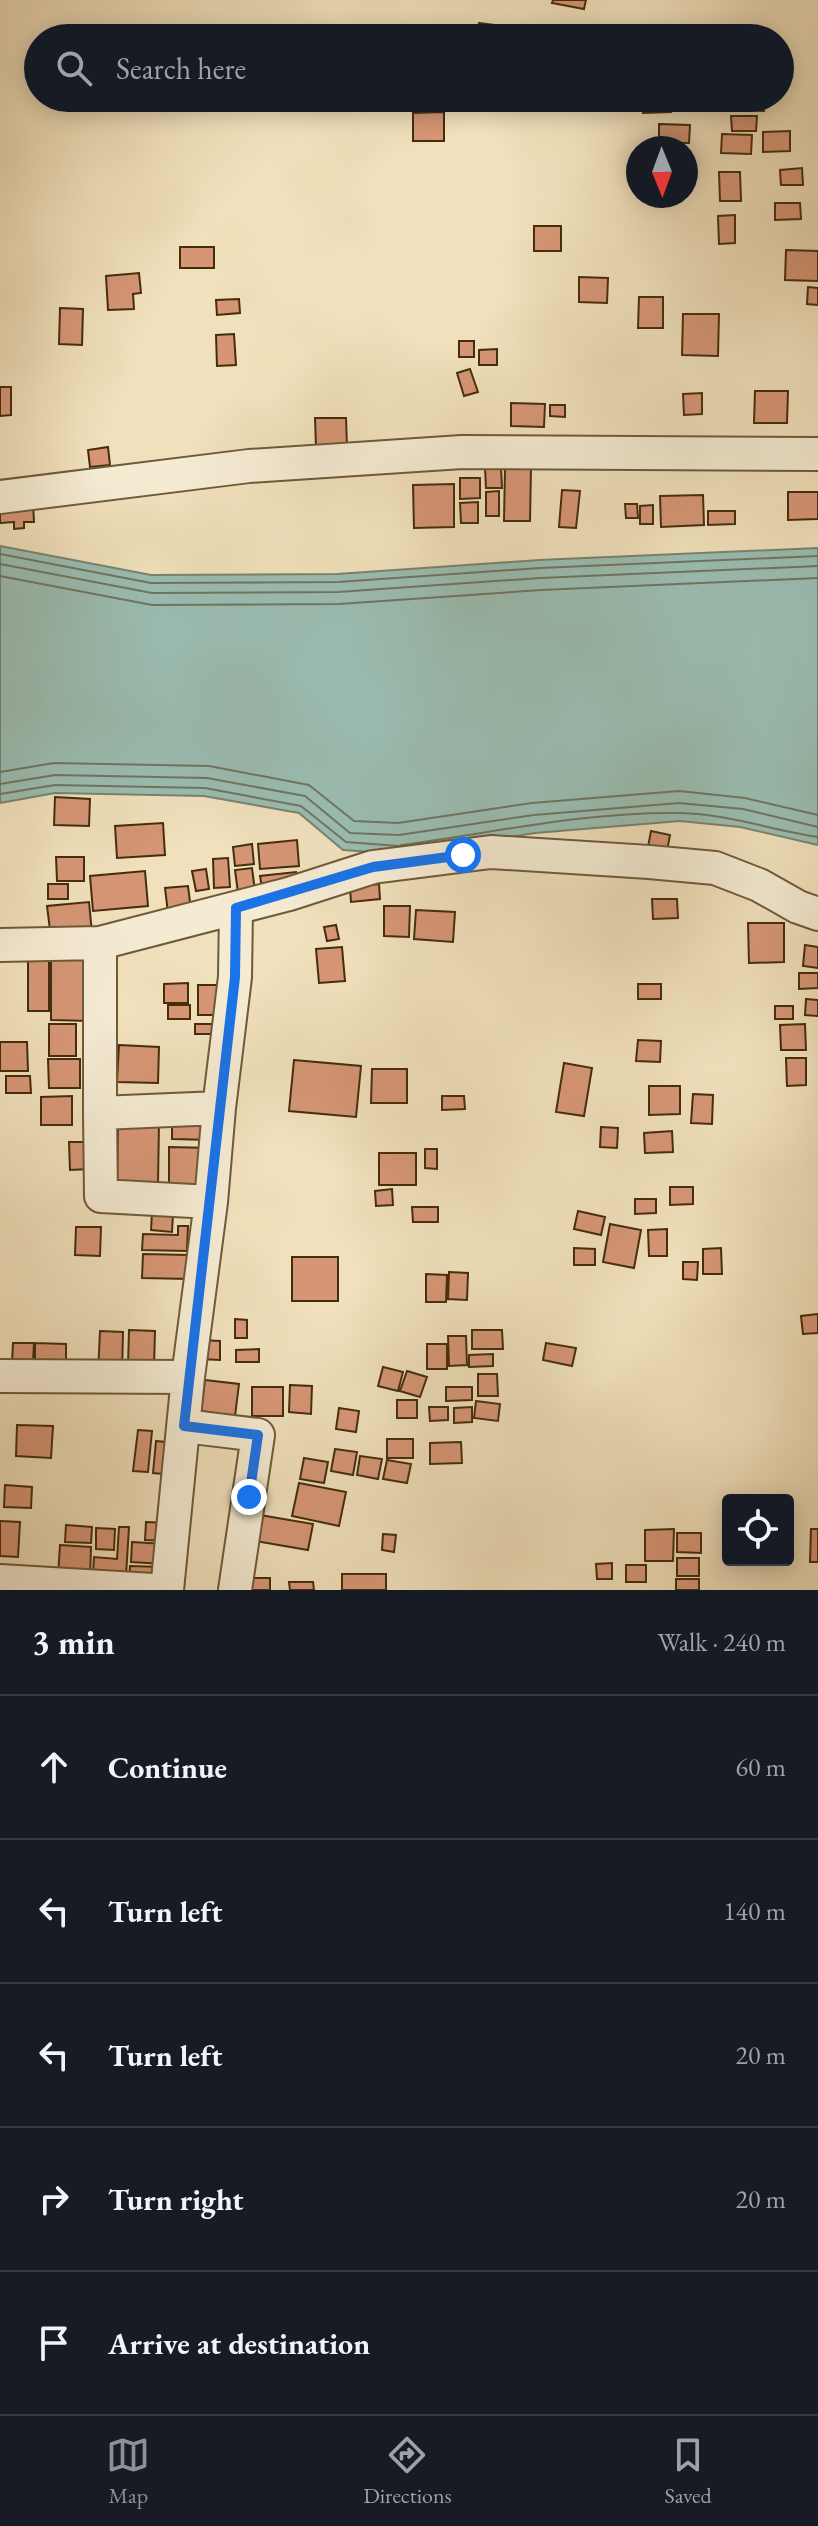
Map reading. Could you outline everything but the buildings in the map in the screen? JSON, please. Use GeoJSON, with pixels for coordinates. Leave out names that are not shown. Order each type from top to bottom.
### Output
{"type":"FeatureCollection","features":[{"type":"Feature","properties":{"kind":"street"},"geometry":{"type":"LineString","coordinates":[[0,497],[249,466],[462,452],[818,454]]}},
{"type":"Feature","properties":{"kind":"street"},"geometry":{"type":"LineString","coordinates":[[0,945],[100,943],[236,908],[373,867],[491,852],[715,868],[759,885],[798,907],[818,914]]}},
{"type":"Feature","properties":{"kind":"street"},"geometry":{"type":"LineString","coordinates":[[167,1590],[188,1377],[211,1202],[235,977],[236,908]]}},
{"type":"Feature","properties":{"kind":"street"},"geometry":{"type":"LineString","coordinates":[[100,943],[101,1196],[211,1202]]}},
{"type":"Feature","properties":{"kind":"street"},"geometry":{"type":"LineString","coordinates":[[100,1113],[219,1108]]}},
{"type":"Feature","properties":{"kind":"street"},"geometry":{"type":"LineString","coordinates":[[0,1376],[188,1377]]}},
{"type":"Feature","properties":{"kind":"street"},"geometry":{"type":"LineString","coordinates":[[184,1426],[258,1435],[235,1590]]}},
{"type":"Feature","properties":{"kind":"street"},"geometry":{"type":"LineString","coordinates":[[0,1581],[153,1590]]}},
{"type":"Feature","properties":{"kind":"water"},"geometry":{"type":"Polygon","coordinates":[[[0,546],[151,575],[337,574],[539,560],[818,548],[818,845],[740,827],[680,821],[535,833],[400,854],[343,850],[299,813],[204,796],[55,793],[0,803],[0,546]]]}},
{"type":"Feature","properties":{"kind":"route"},"geometry":{"type":"LineString","coordinates":[[249,1497],[258,1435],[184,1426],[235,977],[236,908],[373,867],[463,855]]}}]}
